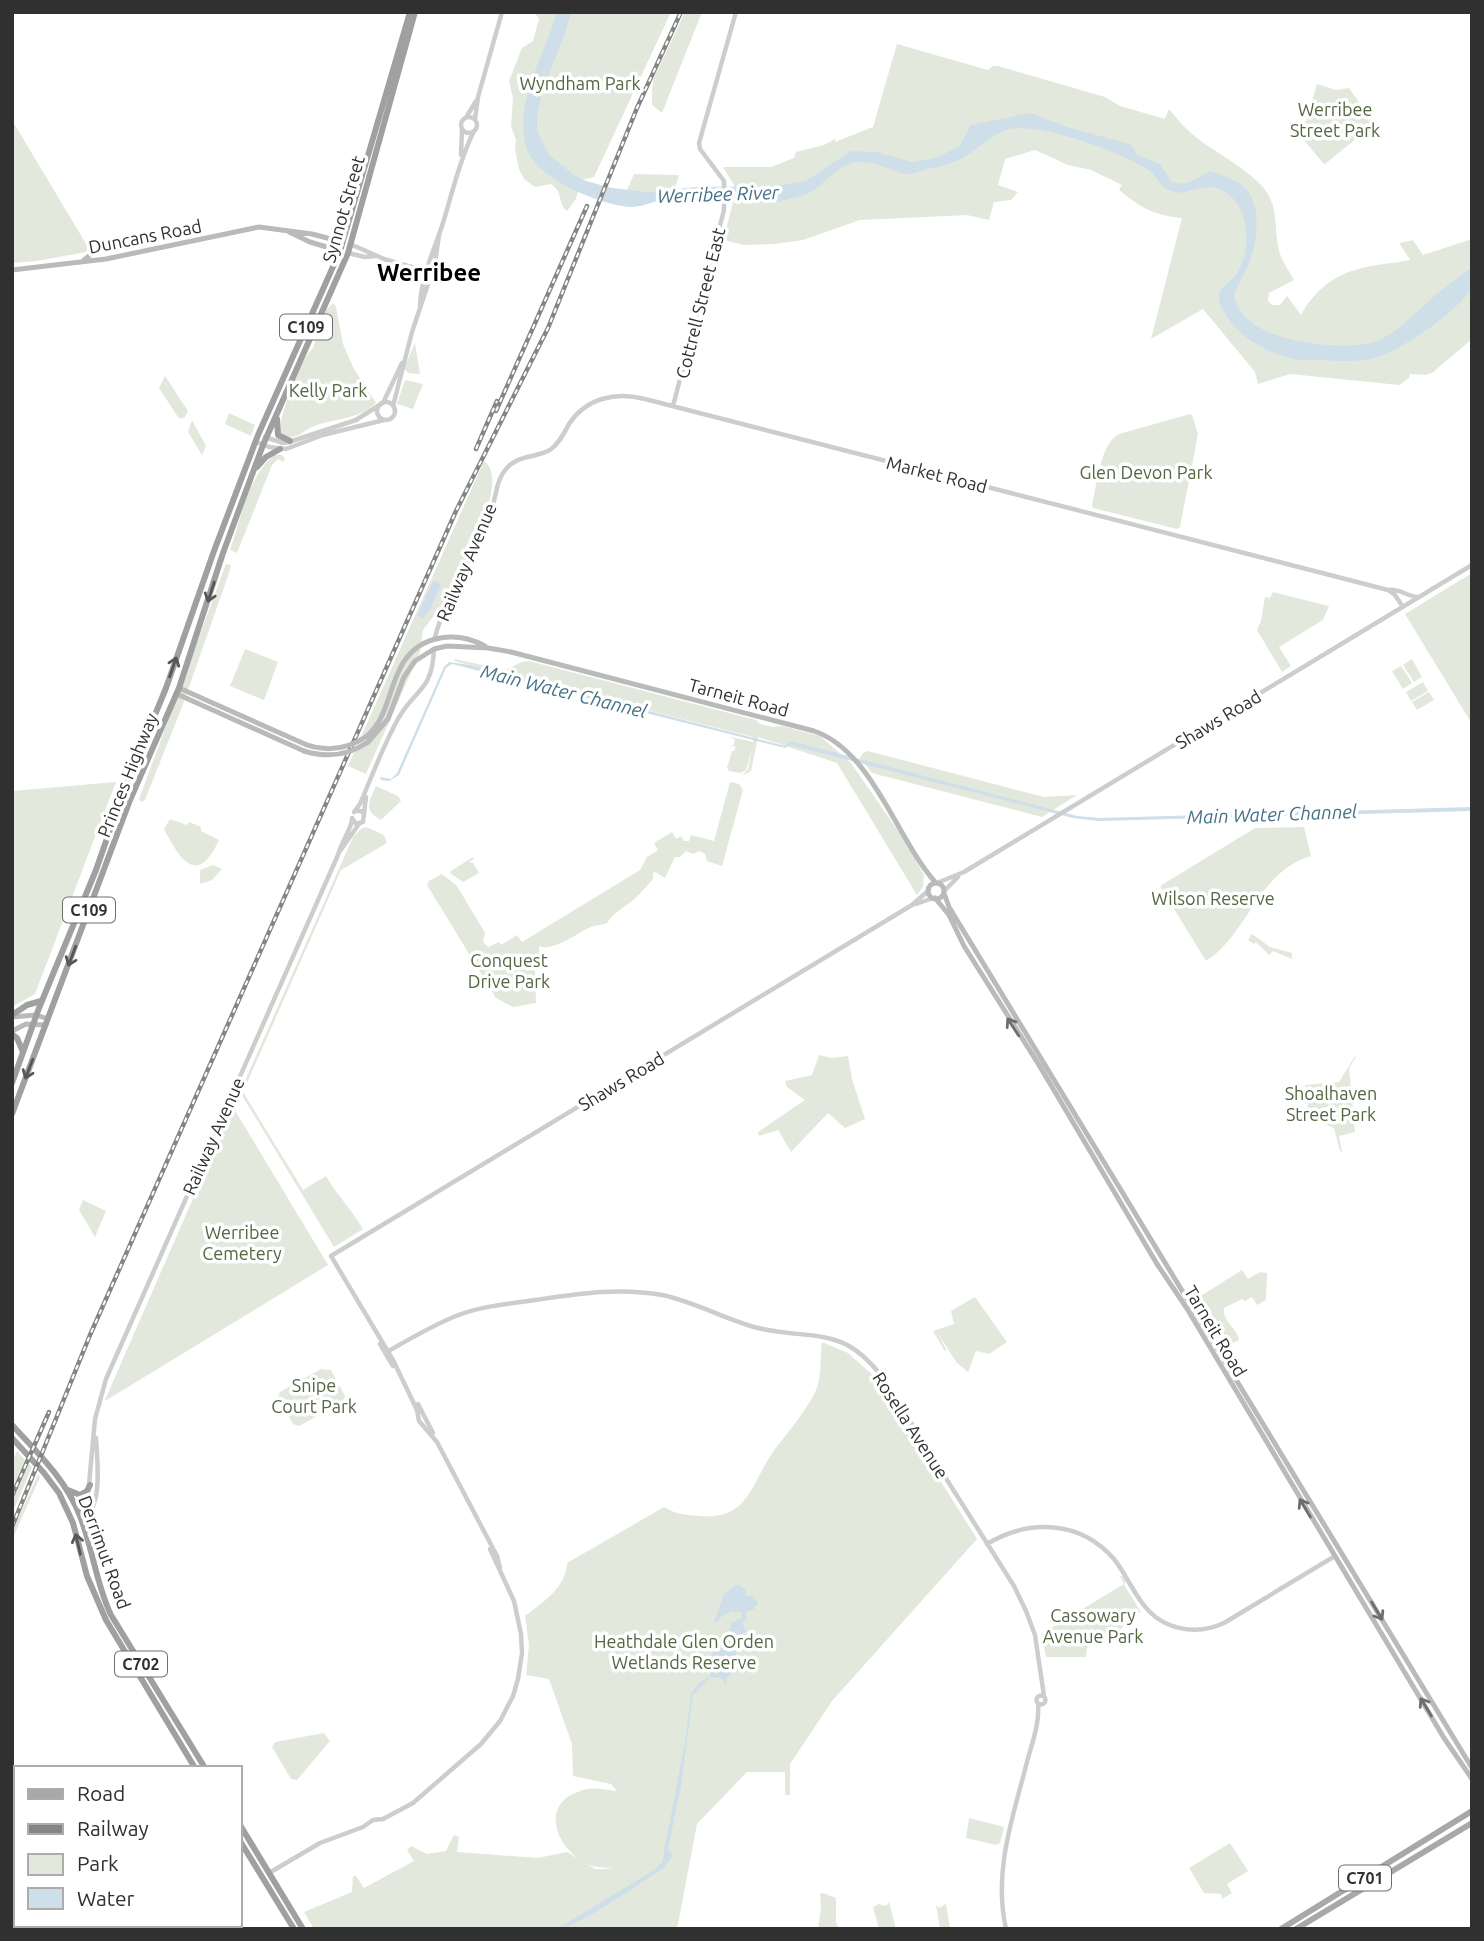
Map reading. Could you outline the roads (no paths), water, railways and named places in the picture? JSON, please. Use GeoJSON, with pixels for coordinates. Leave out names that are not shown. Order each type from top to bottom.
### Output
{"type":"FeatureCollection","features":[{"type":"Feature","properties":{"kind":"highway","name":"Synnot Street"},"geometry":{"type":"LineString","coordinates":[[261,440],[344,251],[413,12]]}},
{"type":"Feature","properties":{"kind":"highway","name":"Synnot Street"},"geometry":{"type":"LineString","coordinates":[[261,440],[278,410],[295,362]]}},
{"type":"Feature","properties":{"kind":"highway"},"geometry":{"type":"LineString","coordinates":[[278,410],[278,435],[290,441]]}},
{"type":"Feature","properties":{"kind":"highway","name":"Princes Highway"},"geometry":{"type":"LineString","coordinates":[[12,1114],[130,800],[178,691],[253,473],[261,440]]}},
{"type":"Feature","properties":{"kind":"highway","name":"Princes Highway"},"geometry":{"type":"LineString","coordinates":[[12,1083],[41,1001],[90,885],[121,798],[166,688],[214,551],[261,440]]}},
{"type":"Feature","properties":{"kind":"highway"},"geometry":{"type":"LineString","coordinates":[[253,473],[266,457],[280,449]]}},
{"type":"Feature","properties":{"kind":"highway"},"geometry":{"type":"LineString","coordinates":[[214,551],[223,554]]}},
{"type":"Feature","properties":{"kind":"highway"},"geometry":{"type":"LineString","coordinates":[[166,688],[178,691]]}},
{"type":"Feature","properties":{"kind":"highway"},"geometry":{"type":"LineString","coordinates":[[121,798],[130,800]]}},
{"type":"Feature","properties":{"kind":"highway"},"geometry":{"type":"LineString","coordinates":[[90,885],[101,877]]}},
{"type":"Feature","properties":{"kind":"highway"},"geometry":{"type":"LineString","coordinates":[[12,1016],[27,1005],[41,1001]]}},
{"type":"Feature","properties":{"kind":"highway"},"geometry":{"type":"LineString","coordinates":[[12,1033],[23,1052]]}},
{"type":"Feature","properties":{"kind":"highway","name":"Derrimut Road"},"geometry":{"type":"LineString","coordinates":[[12,1425],[66,1489],[80,1517],[107,1607],[204,1766]]}},
{"type":"Feature","properties":{"kind":"highway","name":"Derrimut Road"},"geometry":{"type":"LineString","coordinates":[[12,1438],[59,1493],[72,1521],[83,1566],[106,1620],[194,1766]]}},
{"type":"Feature","properties":{"kind":"highway"},"geometry":{"type":"LineString","coordinates":[[66,1489],[80,1495],[87,1491],[90,1485]]}},
{"type":"Feature","properties":{"kind":"highway"},"geometry":{"type":"LineString","coordinates":[[72,1521],[80,1517]]}},
{"type":"Feature","properties":{"kind":"highway"},"geometry":{"type":"LineString","coordinates":[[175,1734],[173,1727],[178,1724]]}},
{"type":"Feature","properties":{"kind":"highway"},"geometry":{"type":"LineString","coordinates":[[242,1828],[303,1929]]}},
{"type":"Feature","properties":{"kind":"highway"},"geometry":{"type":"LineString","coordinates":[[242,1844],[293,1929]]}},
{"type":"Feature","properties":{"kind":"highway"},"geometry":{"type":"LineString","coordinates":[[262,1877],[269,1873]]}},
{"type":"Feature","properties":{"kind":"main road","name":"Duncans Road"},"geometry":{"type":"LineString","coordinates":[[12,270],[106,260],[259,227],[312,233],[346,243]]}},
{"type":"Feature","properties":{"kind":"main road","name":"Duncans Road"},"geometry":{"type":"LineString","coordinates":[[283,229],[310,242],[344,251]]}},
{"type":"Feature","properties":{"kind":"main road"},"geometry":{"type":"LineString","coordinates":[[82,262],[93,252],[97,243]]}},
{"type":"Feature","properties":{"kind":"main road","name":"Tarneit Road"},"geometry":{"type":"LineString","coordinates":[[435,638],[445,636],[466,639],[488,648]]}},
{"type":"Feature","properties":{"kind":"main road"},"geometry":{"type":"LineString","coordinates":[[178,691],[305,748],[325,755],[340,754],[354,750],[388,719],[410,666],[420,656],[434,649],[435,638]]}},
{"type":"Feature","properties":{"kind":"main road"},"geometry":{"type":"LineString","coordinates":[[367,739],[384,715],[404,661],[417,648],[435,638]]}},
{"type":"Feature","properties":{"kind":"main road","name":"Tarneit Road"},"geometry":{"type":"LineString","coordinates":[[434,649],[447,646],[488,648],[814,731],[831,738],[852,756],[937,883]]}},
{"type":"Feature","properties":{"kind":"main road","name":"Tarneit Road"},"geometry":{"type":"LineString","coordinates":[[922,864],[929,889]]}},
{"type":"Feature","properties":{"kind":"main road"},"geometry":{"type":"LineString","coordinates":[[937,883],[943,887],[944,892],[940,897],[934,898],[929,889],[937,883]]}},
{"type":"Feature","properties":{"kind":"main road","name":"Tarneit Road"},"geometry":{"type":"LineString","coordinates":[[944,892],[949,907],[1472,1768]]}},
{"type":"Feature","properties":{"kind":"main road","name":"Tarneit Road"},"geometry":{"type":"LineString","coordinates":[[934,898],[949,915],[978,970],[1039,1065],[1443,1737],[1472,1779]]}},
{"type":"Feature","properties":{"kind":"main road"},"geometry":{"type":"LineString","coordinates":[[971,958],[979,954]]}},
{"type":"Feature","properties":{"kind":"main road"},"geometry":{"type":"LineString","coordinates":[[978,970],[986,965]]}},
{"type":"Feature","properties":{"kind":"main road"},"geometry":{"type":"LineString","coordinates":[[12,1016],[36,1014],[47,1022]]}},
{"type":"Feature","properties":{"kind":"main road"},"geometry":{"type":"LineString","coordinates":[[12,1033],[26,1024],[47,1022]]}},
{"type":"Feature","properties":{"kind":"main road"},"geometry":{"type":"LineString","coordinates":[[1099,1168],[1105,1164]]}},
{"type":"Feature","properties":{"kind":"main road"},"geometry":{"type":"LineString","coordinates":[[1255,1408],[1270,1438],[1266,1443]]}},
{"type":"Feature","properties":{"kind":"main road","name":"C701"},"geometry":{"type":"LineString","coordinates":[[1281,1929],[1472,1811]]}},
{"type":"Feature","properties":{"kind":"main road","name":"C701"},"geometry":{"type":"LineString","coordinates":[[1296,1929],[1472,1823]]}},
{"type":"Feature","properties":{"kind":"main road"},"geometry":{"type":"LineString","coordinates":[[1329,1899],[1332,1907]]}},
{"type":"Feature","properties":{"kind":"street"},"geometry":{"type":"LineString","coordinates":[[261,440],[280,449],[323,435],[393,418],[393,406],[404,359],[460,160],[477,126],[475,119],[478,97],[502,12]]}},
{"type":"Feature","properties":{"kind":"street","name":"Cottrell Street East"},"geometry":{"type":"LineString","coordinates":[[673,407],[725,200],[725,185],[699,143],[736,12]]}},
{"type":"Feature","properties":{"kind":"street"},"geometry":{"type":"LineString","coordinates":[[460,160],[461,121],[478,97]]}},
{"type":"Feature","properties":{"kind":"street"},"geometry":{"type":"LineString","coordinates":[[467,116],[475,119]]}},
{"type":"Feature","properties":{"kind":"street"},"geometry":{"type":"LineString","coordinates":[[462,129],[466,133],[474,131]]}},
{"type":"Feature","properties":{"kind":"street","name":"Duncans Road"},"geometry":{"type":"LineString","coordinates":[[346,243],[429,272]]}},
{"type":"Feature","properties":{"kind":"street","name":"Duncans Road"},"geometry":{"type":"LineString","coordinates":[[344,251],[365,257],[377,256]]}},
{"type":"Feature","properties":{"kind":"street"},"geometry":{"type":"LineString","coordinates":[[384,420],[377,412],[404,359]]}},
{"type":"Feature","properties":{"kind":"street","name":"Market Road"},"geometry":{"type":"LineString","coordinates":[[496,486],[510,464],[549,450],[559,441],[577,414],[594,401],[611,396],[630,396],[1420,597]]}},
{"type":"Feature","properties":{"kind":"street"},"geometry":{"type":"LineString","coordinates":[[261,440],[283,443],[356,420],[382,404],[393,406]]}},
{"type":"Feature","properties":{"kind":"street","name":"Railway Avenue"},"geometry":{"type":"LineString","coordinates":[[435,638],[445,609],[492,508],[496,486]]}},
{"type":"Feature","properties":{"kind":"street","name":"Shaws Road"},"geometry":{"type":"LineString","coordinates":[[937,883],[964,872],[1472,565]]}},
{"type":"Feature","properties":{"kind":"street"},"geometry":{"type":"LineString","coordinates":[[1388,590],[1403,607]]}},
{"type":"Feature","properties":{"kind":"street"},"geometry":{"type":"LineString","coordinates":[[368,786],[364,820],[360,824],[352,820],[354,812],[399,717],[426,684],[433,666],[434,649]]}},
{"type":"Feature","properties":{"kind":"street"},"geometry":{"type":"LineString","coordinates":[[354,812],[361,811],[364,814]]}},
{"type":"Feature","properties":{"kind":"street","name":"Railway Avenue"},"geometry":{"type":"LineString","coordinates":[[80,1517],[90,1485],[95,1419],[106,1379],[352,820]]}},
{"type":"Feature","properties":{"kind":"street","name":"Railway Avenue"},"geometry":{"type":"LineString","coordinates":[[338,855],[360,824]]}},
{"type":"Feature","properties":{"kind":"street","name":"Shaws Road"},"geometry":{"type":"LineString","coordinates":[[944,892],[964,872]]}},
{"type":"Feature","properties":{"kind":"street","name":"Shaws Road"},"geometry":{"type":"LineString","coordinates":[[387,1352],[331,1256],[912,905],[929,889]]}},
{"type":"Feature","properties":{"kind":"street","name":"Shaws Road"},"geometry":{"type":"LineString","coordinates":[[912,905],[934,898]]}},
{"type":"Feature","properties":{"kind":"street","name":"Rosella Avenue"},"geometry":{"type":"LineString","coordinates":[[387,1352],[435,1325],[476,1310],[610,1291],[665,1296],[759,1328],[827,1337],[858,1353],[883,1377],[1015,1588],[1028,1616],[1038,1651],[1041,1703],[1004,1853],[1001,1892],[1006,1929]]}},
{"type":"Feature","properties":{"kind":"street"},"geometry":{"type":"LineString","coordinates":[[269,1873],[320,1843],[363,1827],[373,1820],[383,1819],[412,1803],[491,1734],[513,1696],[522,1653],[517,1611],[498,1559],[422,1411],[387,1352]]}},
{"type":"Feature","properties":{"kind":"street","name":"Railway Avenue"},"geometry":{"type":"LineString","coordinates":[[80,1517],[93,1510],[96,1496],[95,1419]]}},
{"type":"Feature","properties":{"kind":"street"},"geometry":{"type":"LineString","coordinates":[[987,1544],[1009,1533],[1034,1527],[1057,1527],[1080,1534],[1098,1544],[1112,1557],[1150,1612],[1171,1625],[1192,1630],[1210,1629],[1224,1623],[1342,1552]]}},
{"type":"Feature","properties":{"kind":"water","name":"Werribee River"},"geometry":{"type":"Polygon","coordinates":[[[557,12],[571,12],[542,92],[537,130],[549,155],[586,181],[612,188],[648,192],[696,187],[777,186],[806,181],[851,151],[876,152],[913,162],[939,157],[960,145],[971,125],[1031,113],[1067,127],[1130,144],[1138,155],[1160,164],[1172,182],[1188,183],[1210,171],[1244,187],[1254,203],[1256,237],[1248,264],[1234,294],[1240,310],[1253,323],[1271,333],[1315,344],[1358,345],[1374,342],[1400,326],[1472,267],[1472,289],[1430,327],[1381,356],[1344,361],[1304,360],[1281,355],[1250,340],[1234,326],[1220,302],[1220,291],[1234,277],[1242,263],[1246,238],[1242,213],[1227,193],[1210,187],[1182,192],[1171,191],[1150,171],[1119,155],[1086,142],[1035,129],[1003,131],[956,161],[912,174],[866,162],[853,163],[807,194],[780,201],[680,199],[632,207],[604,202],[556,180],[532,159],[526,147],[523,129],[527,95],[557,12]]]}},
{"type":"Feature","properties":{"kind":"water"},"geometry":{"type":"Polygon","coordinates":[[[433,581],[439,582],[441,586],[422,619],[417,615],[433,581]]]}},
{"type":"Feature","properties":{"kind":"water","name":"Main Water Channel"},"geometry":{"type":"Polygon","coordinates":[[[449,662],[470,665],[785,746],[791,741],[1077,816],[1100,818],[1472,807],[1472,811],[1099,821],[1073,818],[790,745],[785,748],[452,664],[446,668],[399,775],[389,781],[381,780],[380,777],[391,779],[397,773],[444,667],[449,662]]]}},
{"type":"Feature","properties":{"kind":"water"},"geometry":{"type":"Polygon","coordinates":[[[735,1585],[740,1585],[746,1591],[745,1595],[754,1597],[758,1603],[754,1609],[745,1613],[747,1618],[742,1623],[746,1631],[738,1639],[728,1638],[731,1623],[741,1618],[742,1613],[732,1611],[714,1622],[724,1594],[735,1585]]]}},
{"type":"Feature","properties":{"kind":"water"},"geometry":{"type":"Polygon","coordinates":[[[725,1640],[731,1642],[737,1650],[732,1673],[726,1680],[727,1685],[721,1678],[711,1677],[693,1695],[681,1786],[668,1849],[673,1855],[664,1868],[610,1903],[579,1921],[557,1929],[654,1870],[662,1862],[685,1742],[691,1694],[697,1685],[711,1675],[717,1645],[725,1640]]]}},
{"type":"Feature","properties":{"kind":"railway"},"geometry":{"type":"LineString","coordinates":[[12,1527],[90,1335],[456,511],[548,328],[637,108],[681,12]]}},
{"type":"Feature","properties":{"kind":"railway"},"geometry":{"type":"LineString","coordinates":[[496,411],[587,206]]}},
{"type":"Feature","properties":{"kind":"railway"},"geometry":{"type":"LineString","coordinates":[[476,449],[497,401]]}},
{"type":"Feature","properties":{"kind":"railway"},"geometry":{"type":"LineString","coordinates":[[12,1496],[49,1412]]}},
{"type":"Feature","properties":{"kind":"district","name":"Werribee"},"geometry":{"type":"Point","coordinates":[429,272]}},
{"type":"Feature","properties":{"kind":"park label","name":"Wyndham Park"},"geometry":{"type":"Point","coordinates":[580,83]}},
{"type":"Feature","properties":{"kind":"park label","name":"Werribee Street Park"},"geometry":{"type":"Point","coordinates":[1335,119]}},
{"type":"Feature","properties":{"kind":"park label","name":"Kelly Park"},"geometry":{"type":"Point","coordinates":[328,390]}},
{"type":"Feature","properties":{"kind":"park label","name":"Glen Devon Park"},"geometry":{"type":"Point","coordinates":[1146,472]}},
{"type":"Feature","properties":{"kind":"park label","name":"Wilson Reserve"},"geometry":{"type":"Point","coordinates":[1213,898]}},
{"type":"Feature","properties":{"kind":"park label","name":"Conquest Drive Park"},"geometry":{"type":"Point","coordinates":[509,970]}},
{"type":"Feature","properties":{"kind":"park label","name":"Shoalhaven Street Park"},"geometry":{"type":"Point","coordinates":[1331,1103]}},
{"type":"Feature","properties":{"kind":"park label","name":"Werribee Cemetery"},"geometry":{"type":"Point","coordinates":[242,1242]}},
{"type":"Feature","properties":{"kind":"park label","name":"Snipe Court Park"},"geometry":{"type":"Point","coordinates":[314,1395]}},
{"type":"Feature","properties":{"kind":"park label","name":"Cassowary Avenue Park"},"geometry":{"type":"Point","coordinates":[1093,1625]}},
{"type":"Feature","properties":{"kind":"park label","name":"Heathdale Glen Orden Wetlands Reserve"},"geometry":{"type":"Point","coordinates":[684,1651]}}]}
